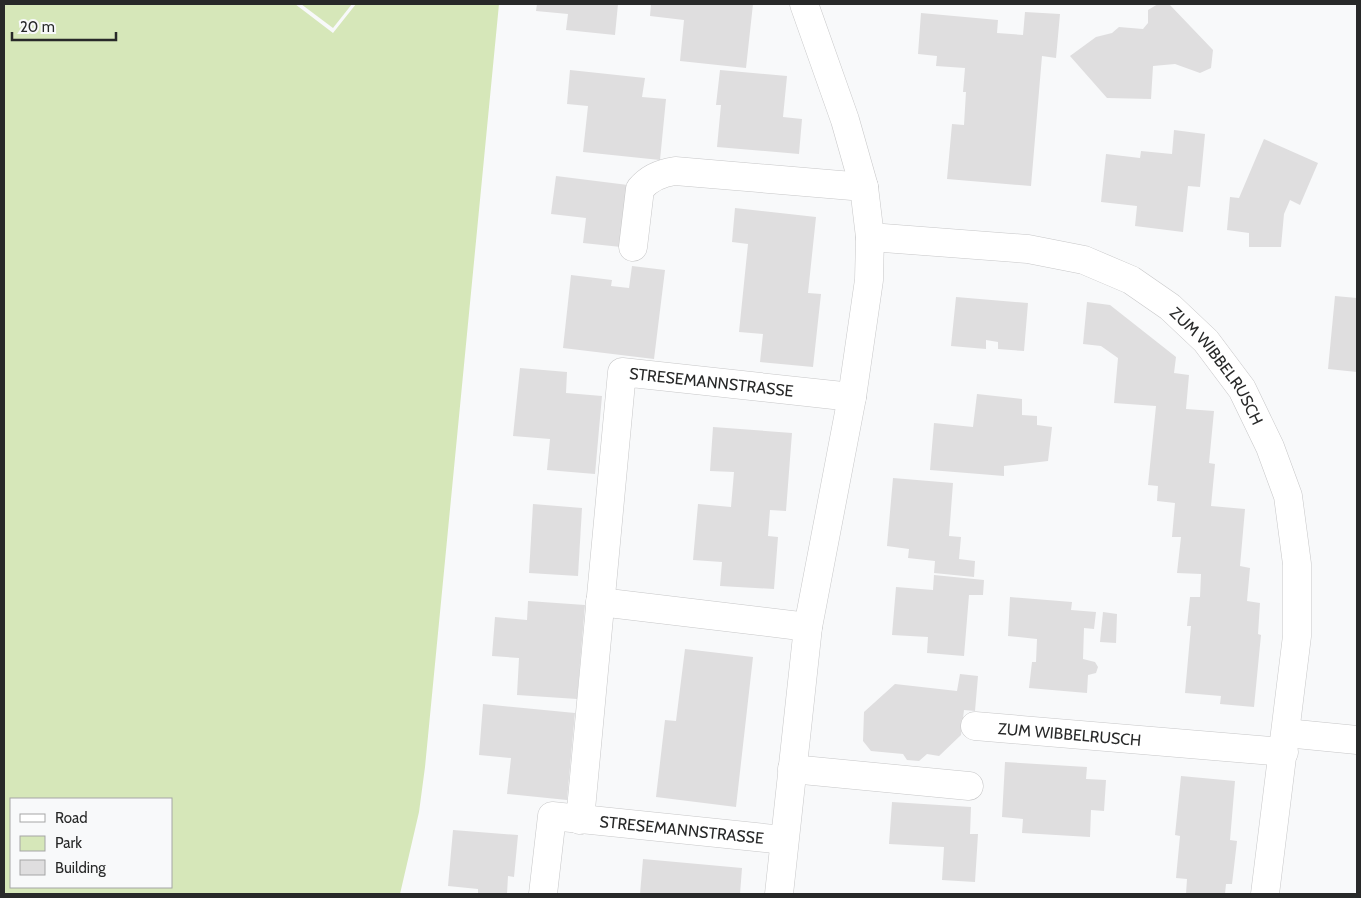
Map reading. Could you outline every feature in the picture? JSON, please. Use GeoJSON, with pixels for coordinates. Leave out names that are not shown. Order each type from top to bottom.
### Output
{"type":"FeatureCollection","features":[{"type":"Feature","properties":{"kind":"street","name":"STRESEMANNSTRASSE"},"geometry":{"type":"LineString","coordinates":[[779,894],[808,627],[852,397],[869,280],[870,237],[864,187],[845,120],[804,4]]}},
{"type":"Feature","properties":{"kind":"street"},"geometry":{"type":"LineString","coordinates":[[633,247],[640,190],[646,182],[664,172],[675,171],[864,187]]}},
{"type":"Feature","properties":{"kind":"street","name":"ZUM WIBBELRUSCH"},"geometry":{"type":"LineString","coordinates":[[870,237],[1028,249],[1084,260],[1131,280],[1170,306],[1206,341],[1242,389],[1270,447],[1288,496],[1297,564],[1297,636],[1266,894]]}},
{"type":"Feature","properties":{"kind":"street","name":"STRESEMANNSTRASSE"},"geometry":{"type":"LineString","coordinates":[[580,820],[622,372],[852,397]]}},
{"type":"Feature","properties":{"kind":"street"},"geometry":{"type":"LineString","coordinates":[[600,602],[808,627]]}},
{"type":"Feature","properties":{"kind":"street","name":"ZUM WIBBELRUSCH"},"geometry":{"type":"LineString","coordinates":[[975,726],[1285,743],[1357,740]]}},
{"type":"Feature","properties":{"kind":"street"},"geometry":{"type":"LineString","coordinates":[[792,769],[969,786]]}},
{"type":"Feature","properties":{"kind":"street","name":"STRESEMANNSTRASSE"},"geometry":{"type":"LineString","coordinates":[[543,894],[552,816],[784,840]]}},
{"type":"Feature","properties":{"kind":"green space"},"geometry":{"type":"Polygon","coordinates":[[[4,4],[295,4],[333,33],[356,4],[499,4],[425,767],[419,812],[400,894],[4,894],[4,4]]]}},
{"type":"Feature","properties":{"kind":"green space"},"geometry":{"type":"Polygon","coordinates":[[[301,4],[352,4],[333,28],[301,4]]]}},
{"type":"Feature","properties":{"kind":"building"},"geometry":{"type":"Polygon","coordinates":[[[537,4],[618,4],[615,35],[566,30],[568,14],[536,11],[537,4]]]}},
{"type":"Feature","properties":{"kind":"building"},"geometry":{"type":"Polygon","coordinates":[[[651,4],[753,4],[746,68],[680,61],[684,20],[650,16],[651,4]]]}},
{"type":"Feature","properties":{"kind":"building"},"geometry":{"type":"Polygon","coordinates":[[[1158,4],[1169,4],[1213,50],[1211,68],[1200,73],[1175,64],[1153,66],[1151,99],[1107,98],[1070,56],[1096,37],[1112,33],[1119,27],[1143,29],[1148,23],[1148,10],[1158,4]]]}},
{"type":"Feature","properties":{"kind":"building"},"geometry":{"type":"Polygon","coordinates":[[[1025,12],[1060,14],[1056,58],[1042,56],[1031,186],[947,179],[952,124],[964,125],[966,92],[963,92],[965,68],[936,66],[937,56],[918,54],[921,13],[998,20],[997,33],[1023,35],[1025,12]]]}},
{"type":"Feature","properties":{"kind":"building"},"geometry":{"type":"Polygon","coordinates":[[[570,70],[645,78],[642,97],[666,99],[660,160],[583,152],[588,106],[567,104],[570,70]]]}},
{"type":"Feature","properties":{"kind":"building"},"geometry":{"type":"Polygon","coordinates":[[[720,70],[787,76],[783,117],[802,119],[799,154],[717,147],[721,105],[716,105],[720,70]]]}},
{"type":"Feature","properties":{"kind":"building"},"geometry":{"type":"Polygon","coordinates":[[[1174,130],[1205,134],[1200,187],[1188,186],[1183,232],[1135,226],[1137,206],[1101,202],[1106,154],[1140,158],[1141,151],[1172,154],[1174,130]]]}},
{"type":"Feature","properties":{"kind":"building"},"geometry":{"type":"Polygon","coordinates":[[[1264,139],[1318,163],[1300,205],[1290,200],[1284,214],[1281,247],[1249,247],[1249,233],[1227,230],[1230,197],[1239,198],[1264,139]]]}},
{"type":"Feature","properties":{"kind":"building"},"geometry":{"type":"Polygon","coordinates":[[[556,176],[628,185],[621,247],[583,243],[586,218],[551,214],[556,176]]]}},
{"type":"Feature","properties":{"kind":"building"},"geometry":{"type":"Polygon","coordinates":[[[735,208],[816,217],[808,293],[821,294],[813,367],[760,362],[763,334],[739,332],[748,244],[732,242],[735,208]]]}},
{"type":"Feature","properties":{"kind":"building"},"geometry":{"type":"Polygon","coordinates":[[[632,266],[665,270],[654,359],[563,348],[571,275],[612,280],[611,286],[629,288],[632,266]]]}},
{"type":"Feature","properties":{"kind":"building"},"geometry":{"type":"Polygon","coordinates":[[[1335,296],[1357,298],[1357,372],[1328,369],[1335,296]]]}},
{"type":"Feature","properties":{"kind":"building"},"geometry":{"type":"Polygon","coordinates":[[[956,297],[1028,303],[1024,351],[998,349],[998,342],[986,340],[986,349],[951,346],[956,297]]]}},
{"type":"Feature","properties":{"kind":"building"},"geometry":{"type":"Polygon","coordinates":[[[1087,302],[1110,305],[1176,357],[1174,373],[1189,375],[1186,409],[1214,411],[1209,463],[1215,464],[1211,506],[1245,509],[1240,566],[1250,568],[1247,601],[1260,603],[1258,634],[1261,635],[1254,707],[1220,704],[1221,696],[1185,693],[1191,626],[1187,626],[1190,597],[1200,597],[1201,574],[1177,573],[1181,537],[1172,537],[1175,503],[1157,501],[1158,486],[1148,485],[1156,406],[1114,403],[1118,358],[1101,346],[1083,344],[1087,302]]]}},
{"type":"Feature","properties":{"kind":"building"},"geometry":{"type":"Polygon","coordinates":[[[520,368],[567,372],[566,393],[602,396],[595,474],[547,470],[550,439],[513,436],[520,368]]]}},
{"type":"Feature","properties":{"kind":"building"},"geometry":{"type":"Polygon","coordinates":[[[977,394],[1022,399],[1022,415],[1037,416],[1037,425],[1052,427],[1048,461],[1004,466],[1004,476],[930,470],[934,423],[973,427],[977,394]]]}},
{"type":"Feature","properties":{"kind":"building"},"geometry":{"type":"Polygon","coordinates":[[[713,427],[792,433],[786,511],[770,510],[768,536],[778,537],[774,589],[720,586],[722,562],[693,560],[698,504],[731,507],[734,472],[710,471],[713,427]]]}},
{"type":"Feature","properties":{"kind":"building"},"geometry":{"type":"Polygon","coordinates":[[[893,478],[953,483],[949,536],[961,537],[959,559],[975,561],[974,577],[934,573],[935,561],[908,558],[909,549],[887,546],[893,478]]]}},
{"type":"Feature","properties":{"kind":"building"},"geometry":{"type":"Polygon","coordinates":[[[533,504],[582,508],[578,576],[529,573],[533,504]]]}},
{"type":"Feature","properties":{"kind":"building"},"geometry":{"type":"Polygon","coordinates":[[[934,575],[984,580],[983,595],[969,595],[964,656],[927,653],[928,637],[892,635],[896,587],[933,590],[934,575]]]}},
{"type":"Feature","properties":{"kind":"building"},"geometry":{"type":"Polygon","coordinates":[[[1010,597],[1072,602],[1071,610],[1096,612],[1094,629],[1084,628],[1083,659],[1095,662],[1098,667],[1096,673],[1088,675],[1087,693],[1029,688],[1032,662],[1036,662],[1037,639],[1008,636],[1010,597]]]}},
{"type":"Feature","properties":{"kind":"building"},"geometry":{"type":"Polygon","coordinates":[[[528,601],[585,605],[577,699],[517,695],[519,658],[492,656],[495,617],[527,620],[528,601]]]}},
{"type":"Feature","properties":{"kind":"building"},"geometry":{"type":"Polygon","coordinates":[[[1103,612],[1117,614],[1116,643],[1100,642],[1103,612]]]}},
{"type":"Feature","properties":{"kind":"building"},"geometry":{"type":"Polygon","coordinates":[[[685,649],[753,657],[736,807],[656,797],[665,720],[676,721],[685,649]]]}},
{"type":"Feature","properties":{"kind":"building"},"geometry":{"type":"Polygon","coordinates":[[[960,674],[978,676],[975,711],[964,710],[961,735],[939,756],[927,754],[919,761],[907,760],[903,754],[871,751],[863,741],[864,712],[895,684],[957,691],[960,674]]]}},
{"type":"Feature","properties":{"kind":"building"},"geometry":{"type":"Polygon","coordinates":[[[483,704],[575,713],[567,800],[507,794],[511,758],[479,755],[483,704]]]}},
{"type":"Feature","properties":{"kind":"building"},"geometry":{"type":"Polygon","coordinates":[[[1005,762],[1087,767],[1086,779],[1106,780],[1104,811],[1091,810],[1090,837],[1022,833],[1023,819],[1002,817],[1005,762]]]}},
{"type":"Feature","properties":{"kind":"building"},"geometry":{"type":"Polygon","coordinates":[[[1181,776],[1235,781],[1230,840],[1237,841],[1232,884],[1226,884],[1225,894],[1186,894],[1187,879],[1176,878],[1180,836],[1175,835],[1181,776]]]}},
{"type":"Feature","properties":{"kind":"building"},"geometry":{"type":"Polygon","coordinates":[[[892,802],[971,807],[970,834],[978,834],[975,882],[942,880],[944,847],[889,844],[892,802]]]}},
{"type":"Feature","properties":{"kind":"building"},"geometry":{"type":"Polygon","coordinates":[[[453,830],[518,835],[514,877],[508,876],[507,894],[478,894],[478,889],[448,886],[453,830]]]}},
{"type":"Feature","properties":{"kind":"building"},"geometry":{"type":"Polygon","coordinates":[[[643,859],[742,868],[740,894],[640,894],[643,859]]]}}]}
